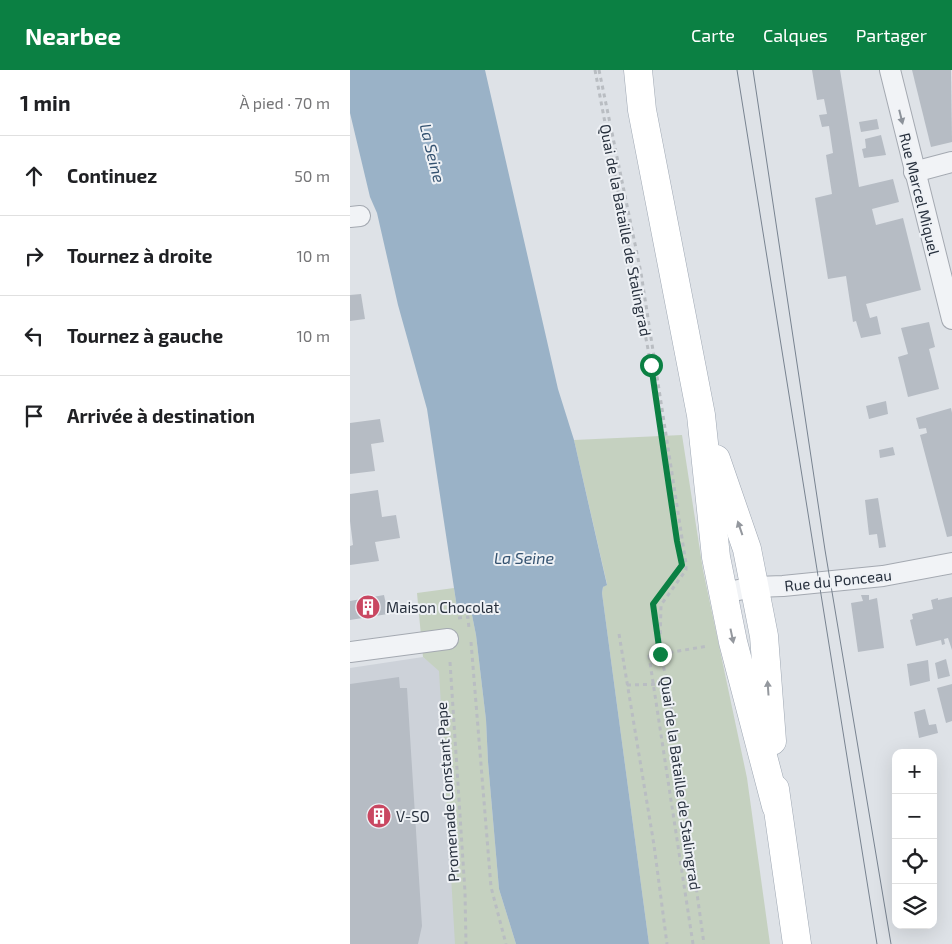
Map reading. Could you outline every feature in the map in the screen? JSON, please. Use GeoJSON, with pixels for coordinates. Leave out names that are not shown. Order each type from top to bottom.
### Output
{"type":"FeatureCollection","features":[{"type":"Feature","properties":{"kind":"main road"},"geometry":{"type":"LineString","coordinates":[[630,70],[642,110]]}},
{"type":"Feature","properties":{"kind":"main road"},"geometry":{"type":"LineString","coordinates":[[638,70],[642,110],[701,415],[716,557],[733,642],[776,806]]}},
{"type":"Feature","properties":{"kind":"main road"},"geometry":{"type":"LineString","coordinates":[[701,415],[747,549],[764,636],[776,806],[797,944]]}},
{"type":"Feature","properties":{"kind":"street","name":"Rue Marcel Miquel"},"geometry":{"type":"LineString","coordinates":[[890,70],[914,172],[949,294],[952,319]]}},
{"type":"Feature","properties":{"kind":"street"},"geometry":{"type":"LineString","coordinates":[[914,172],[952,162]]}},
{"type":"Feature","properties":{"kind":"street","name":"Rue du Ponceau"},"geometry":{"type":"LineString","coordinates":[[724,594],[754,587],[883,576],[952,563]]}},
{"type":"Feature","properties":{"kind":"street"},"geometry":{"type":"LineString","coordinates":[[350,652],[448,639]]}},
{"type":"Feature","properties":{"kind":"path","name":"Quai de la Bataille de Stalingrad"},"geometry":{"type":"LineString","coordinates":[[595,70],[651,365],[682,565],[653,604],[660,654],[668,684],[704,944]]}},
{"type":"Feature","properties":{"kind":"path"},"geometry":{"type":"LineString","coordinates":[[600,70],[641,273],[686,564],[686,570],[661,605],[660,654]]}},
{"type":"Feature","properties":{"kind":"path"},"geometry":{"type":"LineString","coordinates":[[468,617],[491,887],[506,944]]}},
{"type":"Feature","properties":{"kind":"path"},"geometry":{"type":"LineString","coordinates":[[619,634],[654,845],[667,944]]}},
{"type":"Feature","properties":{"kind":"path","name":"Promenade Constant Pape"},"geometry":{"type":"LineString","coordinates":[[448,639],[465,892],[466,944]]}},
{"type":"Feature","properties":{"kind":"path"},"geometry":{"type":"LineString","coordinates":[[693,944],[649,656],[715,645]]}},
{"type":"Feature","properties":{"kind":"path"},"geometry":{"type":"LineString","coordinates":[[627,685],[668,684]]}},
{"type":"Feature","properties":{"kind":"shaded area"},"geometry":{"type":"Polygon","coordinates":[[[423,657],[444,674],[463,944],[350,944],[350,668],[423,657]]]}},
{"type":"Feature","properties":{"kind":"green space"},"geometry":{"type":"Polygon","coordinates":[[[682,435],[703,570],[747,778],[770,944],[649,944],[602,593],[603,587],[607,584],[574,440],[682,435]]]}},
{"type":"Feature","properties":{"kind":"green space"},"geometry":{"type":"Polygon","coordinates":[[[454,588],[457,608],[471,610],[476,635],[486,720],[499,889],[516,944],[455,944],[439,671],[423,657],[417,593],[454,588]]]}},
{"type":"Feature","properties":{"kind":"water","name":"La Seine"},"geometry":{"type":"Polygon","coordinates":[[[350,70],[485,70],[558,389],[574,440],[607,585],[603,587],[602,593],[649,944],[516,944],[499,889],[486,720],[476,635],[471,610],[457,608],[427,409],[398,305],[377,213],[370,197],[350,113],[350,70]]]}},
{"type":"Feature","properties":{"kind":"building"},"geometry":{"type":"Polygon","coordinates":[[[812,70],[840,70],[859,187],[893,179],[899,202],[872,209],[876,225],[903,218],[921,290],[866,304],[870,318],[877,316],[881,334],[861,338],[856,321],[853,322],[846,276],[828,279],[815,198],[832,194],[826,155],[833,153],[829,126],[822,127],[819,115],[827,114],[824,99],[817,100],[812,70]]]}},
{"type":"Feature","properties":{"kind":"building"},"geometry":{"type":"Polygon","coordinates":[[[912,70],[951,70],[952,142],[931,147],[912,70]]]}},
{"type":"Feature","properties":{"kind":"building"},"geometry":{"type":"Polygon","coordinates":[[[877,119],[879,129],[861,132],[859,122],[877,119]]]}},
{"type":"Feature","properties":{"kind":"building"},"geometry":{"type":"Polygon","coordinates":[[[881,135],[886,155],[864,158],[862,149],[866,148],[865,139],[881,135]]]}},
{"type":"Feature","properties":{"kind":"building"},"geometry":{"type":"Polygon","coordinates":[[[361,294],[365,319],[350,321],[350,295],[361,294]]]}},
{"type":"Feature","properties":{"kind":"building"},"geometry":{"type":"Polygon","coordinates":[[[929,322],[935,347],[929,349],[939,389],[908,397],[898,357],[908,354],[901,328],[929,322]]]}},
{"type":"Feature","properties":{"kind":"building"},"geometry":{"type":"Polygon","coordinates":[[[886,401],[888,414],[869,419],[866,406],[886,401]]]}},
{"type":"Feature","properties":{"kind":"building"},"geometry":{"type":"Polygon","coordinates":[[[951,408],[952,536],[947,537],[920,435],[927,433],[926,428],[919,429],[916,418],[951,408]]]}},
{"type":"Feature","properties":{"kind":"building"},"geometry":{"type":"Polygon","coordinates":[[[380,419],[384,442],[371,444],[375,471],[350,474],[350,423],[380,419]]]}},
{"type":"Feature","properties":{"kind":"building"},"geometry":{"type":"Polygon","coordinates":[[[893,447],[895,455],[880,458],[879,450],[893,447]]]}},
{"type":"Feature","properties":{"kind":"building"},"geometry":{"type":"Polygon","coordinates":[[[378,490],[382,517],[396,515],[400,538],[375,542],[379,561],[350,565],[350,546],[353,545],[350,521],[350,494],[378,490]]]}},
{"type":"Feature","properties":{"kind":"building"},"geometry":{"type":"Polygon","coordinates":[[[878,498],[886,547],[879,548],[877,534],[869,535],[865,500],[878,498]]]}},
{"type":"Feature","properties":{"kind":"building","name":"Maison Chocolat"},"geometry":{"type":"Polygon","coordinates":[[[384,595],[388,614],[350,620],[350,601],[384,595]]]}},
{"type":"Feature","properties":{"kind":"building"},"geometry":{"type":"Polygon","coordinates":[[[861,595],[869,595],[869,600],[877,598],[884,648],[858,652],[851,603],[863,601],[861,595]]]}},
{"type":"Feature","properties":{"kind":"building"},"geometry":{"type":"Polygon","coordinates":[[[952,597],[952,650],[948,638],[944,639],[945,644],[942,645],[941,640],[916,646],[910,620],[913,619],[912,614],[933,609],[931,600],[952,597]]]}},
{"type":"Feature","properties":{"kind":"building"},"geometry":{"type":"Polygon","coordinates":[[[946,659],[950,676],[938,679],[935,663],[946,659]]]}},
{"type":"Feature","properties":{"kind":"building"},"geometry":{"type":"Polygon","coordinates":[[[928,660],[930,681],[910,686],[907,664],[928,660]]]}},
{"type":"Feature","properties":{"kind":"building","name":"V-SO"},"geometry":{"type":"Polygon","coordinates":[[[399,677],[400,688],[407,688],[422,926],[418,944],[350,944],[350,684],[399,677]]]}},
{"type":"Feature","properties":{"kind":"building"},"geometry":{"type":"Polygon","coordinates":[[[952,684],[952,721],[946,723],[937,688],[952,684]]]}},
{"type":"Feature","properties":{"kind":"building"},"geometry":{"type":"Polygon","coordinates":[[[925,709],[929,725],[936,724],[938,733],[919,738],[914,712],[925,709]]]}},
{"type":"Feature","properties":{"kind":"tram line"},"geometry":{"type":"LineString","coordinates":[[737,70],[877,944]]}},
{"type":"Feature","properties":{"kind":"tram line"},"geometry":{"type":"LineString","coordinates":[[753,70],[825,550],[891,944]]}},
{"type":"Feature","properties":{"kind":"place","name":"Maison Chocolat"},"geometry":{"type":"Point","coordinates":[368,607]}},
{"type":"Feature","properties":{"kind":"place","name":"V-SO"},"geometry":{"type":"Point","coordinates":[379,816]}},
{"type":"Feature","properties":{"kind":"route"},"geometry":{"type":"LineString","coordinates":[[651,365],[682,565],[653,604],[660,654]]}}]}
